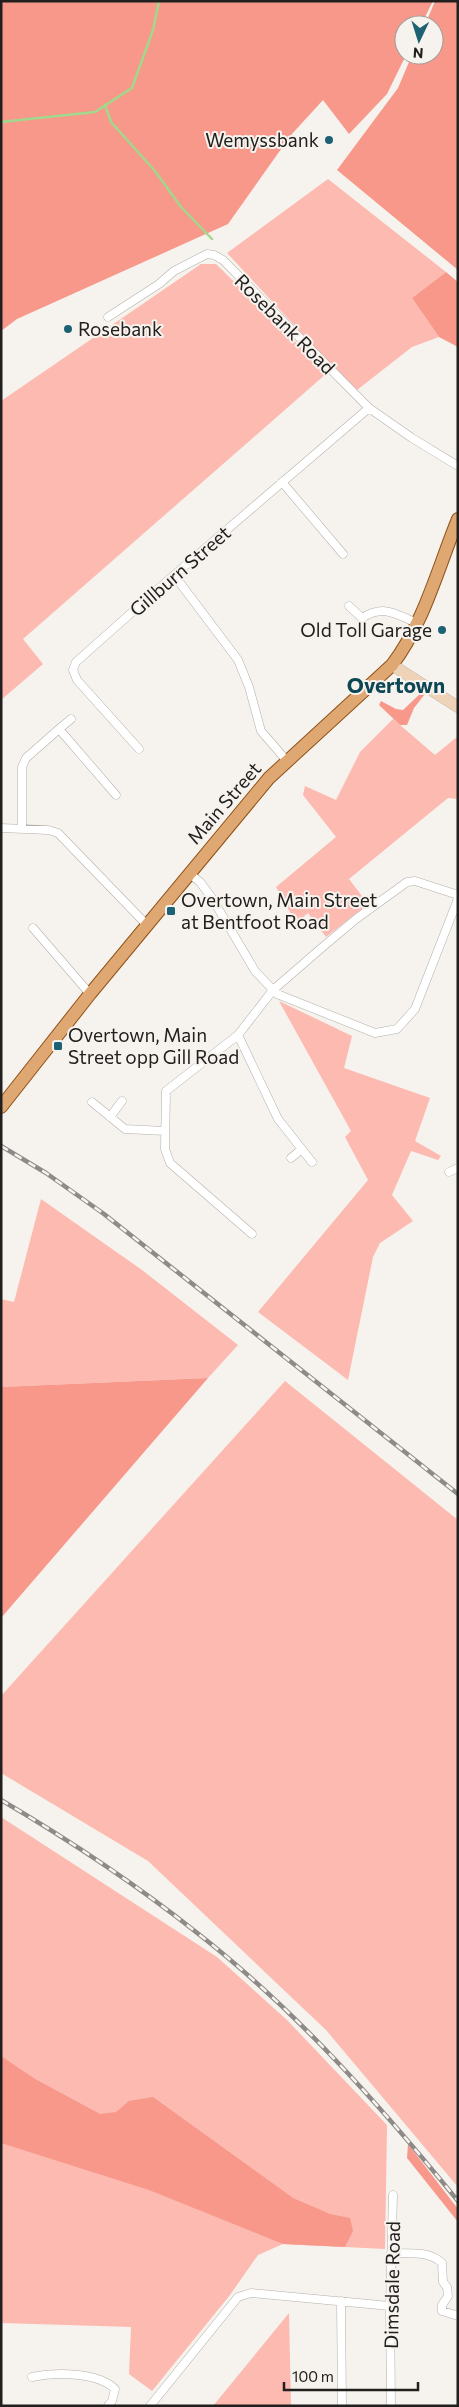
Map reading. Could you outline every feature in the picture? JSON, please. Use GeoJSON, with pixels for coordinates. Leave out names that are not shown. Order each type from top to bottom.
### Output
{"type":"FeatureCollection","features":[{"type":"Feature","properties":{"kind":"main road","name":"Main Street"},"geometry":{"type":"LineString","coordinates":[[1,1107],[147,924],[269,778],[392,665],[407,646],[458,519]]}},
{"type":"Feature","properties":{"kind":"main road"},"geometry":{"type":"LineString","coordinates":[[392,665],[458,707]]}},
{"type":"Feature","properties":{"kind":"street","name":"Rosebank Road"},"geometry":{"type":"LineString","coordinates":[[108,317],[159,284],[174,271],[207,254],[214,255],[223,260],[369,408],[412,438],[458,466]]}},
{"type":"Feature","properties":{"kind":"street","name":"Gillburn Street"},"geometry":{"type":"LineString","coordinates":[[139,749],[77,680],[73,670],[76,662],[174,575],[369,408]]}},
{"type":"Feature","properties":{"kind":"street"},"geometry":{"type":"LineString","coordinates":[[282,482],[343,554]]}},
{"type":"Feature","properties":{"kind":"street"},"geometry":{"type":"LineString","coordinates":[[174,575],[238,660],[249,687],[261,732],[287,761]]}},
{"type":"Feature","properties":{"kind":"street"},"geometry":{"type":"LineString","coordinates":[[349,606],[362,618],[374,611],[384,610],[417,623]]}},
{"type":"Feature","properties":{"kind":"street"},"geometry":{"type":"LineString","coordinates":[[22,829],[22,768],[26,758],[71,719]]}},
{"type":"Feature","properties":{"kind":"street"},"geometry":{"type":"LineString","coordinates":[[59,729],[116,795]]}},
{"type":"Feature","properties":{"kind":"street"},"geometry":{"type":"LineString","coordinates":[[1,828],[48,830],[58,833],[147,924]]}},
{"type":"Feature","properties":{"kind":"street"},"geometry":{"type":"LineString","coordinates":[[189,873],[200,882],[212,898],[254,971],[277,994],[376,1033],[398,1029],[415,1009],[458,899]]}},
{"type":"Feature","properties":{"kind":"street"},"geometry":{"type":"LineString","coordinates":[[252,1234],[170,1163],[165,1149],[166,1092],[238,1035],[273,990],[356,918],[407,882],[415,881],[458,895]]}},
{"type":"Feature","properties":{"kind":"street"},"geometry":{"type":"LineString","coordinates":[[33,928],[90,994]]}},
{"type":"Feature","properties":{"kind":"street"},"geometry":{"type":"LineString","coordinates":[[238,1035],[278,1119],[312,1162]]}},
{"type":"Feature","properties":{"kind":"street"},"geometry":{"type":"LineString","coordinates":[[110,1117],[122,1101]]}},
{"type":"Feature","properties":{"kind":"street"},"geometry":{"type":"LineString","coordinates":[[92,1102],[125,1129],[165,1131]]}},
{"type":"Feature","properties":{"kind":"street"},"geometry":{"type":"LineString","coordinates":[[291,1158],[302,1149]]}},
{"type":"Feature","properties":{"kind":"street"},"geometry":{"type":"LineString","coordinates":[[449,1172],[458,1168]]}},
{"type":"Feature","properties":{"kind":"street","name":"Dimsdale Road"},"geometry":{"type":"LineString","coordinates":[[391,2406],[390,2306],[393,2195]]}},
{"type":"Feature","properties":{"kind":"street"},"geometry":{"type":"LineString","coordinates":[[391,2254],[428,2254],[442,2262],[443,2282],[447,2287],[448,2296],[442,2305],[442,2311],[458,2316]]}},
{"type":"Feature","properties":{"kind":"street"},"geometry":{"type":"LineString","coordinates":[[150,2406],[238,2297],[250,2293],[390,2306]]}},
{"type":"Feature","properties":{"kind":"street"},"geometry":{"type":"LineString","coordinates":[[341,2301],[342,2406]]}},
{"type":"Feature","properties":{"kind":"street"},"geometry":{"type":"LineString","coordinates":[[32,2378],[47,2374],[97,2377],[115,2389],[112,2401],[108,2406]]}},
{"type":"Feature","properties":{"kind":"shaded area"},"geometry":{"type":"Polygon","coordinates":[[[1,1],[433,1],[426,15],[394,15],[394,65],[401,65],[387,94],[349,134],[323,100],[291,135],[228,224],[17,319],[1,331],[1,1]]]}},
{"type":"Feature","properties":{"kind":"shaded area"},"geometry":{"type":"Polygon","coordinates":[[[435,1],[458,1],[458,270],[337,170],[398,88],[408,65],[444,65],[444,15],[429,15],[435,1]]]}},
{"type":"Feature","properties":{"kind":"shaded area"},"geometry":{"type":"Polygon","coordinates":[[[328,179],[446,272],[412,298],[439,337],[412,347],[357,390],[333,367],[227,253],[328,179]]]}},
{"type":"Feature","properties":{"kind":"shaded area"},"geometry":{"type":"Polygon","coordinates":[[[201,264],[216,264],[327,373],[23,639],[43,664],[1,700],[1,401],[201,264]]]}},
{"type":"Feature","properties":{"kind":"shaded area"},"geometry":{"type":"Polygon","coordinates":[[[446,272],[458,282],[458,347],[439,337],[412,298],[446,272]]]}},
{"type":"Feature","properties":{"kind":"shaded area"},"geometry":{"type":"Polygon","coordinates":[[[422,692],[425,694],[414,708],[407,725],[400,725],[379,705],[381,701],[396,709],[403,710],[422,692]]]}},
{"type":"Feature","properties":{"kind":"shaded area"},"geometry":{"type":"Polygon","coordinates":[[[393,719],[435,755],[458,736],[458,799],[448,798],[349,879],[368,904],[326,937],[308,913],[296,923],[276,887],[336,837],[303,795],[305,786],[336,800],[360,752],[393,719]]]}},
{"type":"Feature","properties":{"kind":"shaded area"},"geometry":{"type":"Polygon","coordinates":[[[279,1001],[352,1036],[344,1068],[430,1098],[415,1141],[441,1156],[438,1160],[411,1151],[392,1195],[413,1221],[380,1243],[373,1257],[348,1380],[258,1312],[368,1180],[345,1137],[351,1131],[279,1001]]]}},
{"type":"Feature","properties":{"kind":"shaded area"},"geometry":{"type":"Polygon","coordinates":[[[41,1199],[142,1270],[238,1345],[208,1378],[1,1387],[1,1299],[14,1302],[41,1199]]]}},
{"type":"Feature","properties":{"kind":"shaded area"},"geometry":{"type":"Polygon","coordinates":[[[208,1378],[1,1618],[1,1387],[208,1378]]]}},
{"type":"Feature","properties":{"kind":"shaded area"},"geometry":{"type":"Polygon","coordinates":[[[285,1381],[458,1520],[458,2187],[326,2030],[148,1861],[1,1773],[1,1696],[285,1381]]]}},
{"type":"Feature","properties":{"kind":"shaded area"},"geometry":{"type":"Polygon","coordinates":[[[1,1817],[217,1957],[287,2020],[387,2125],[385,2249],[283,2244],[258,2255],[230,2295],[152,2391],[129,2374],[131,2327],[1,2323],[1,1817]]]}},
{"type":"Feature","properties":{"kind":"shaded area"},"geometry":{"type":"Polygon","coordinates":[[[1,2056],[35,2079],[100,2114],[116,2112],[129,2101],[153,2097],[293,2198],[330,2214],[350,2218],[353,2231],[345,2247],[283,2244],[149,2190],[1,2143],[1,2056]]]}},
{"type":"Feature","properties":{"kind":"shaded area"},"geometry":{"type":"Polygon","coordinates":[[[408,2144],[458,2209],[458,2222],[407,2158],[408,2144]]]}},
{"type":"Feature","properties":{"kind":"shaded area"},"geometry":{"type":"Polygon","coordinates":[[[289,2313],[291,2406],[213,2406],[222,2395],[289,2313]]]}},
{"type":"Feature","properties":{"kind":"waterway"},"geometry":{"type":"LineString","coordinates":[[1,122],[95,112],[132,88],[153,30],[159,1]]}},
{"type":"Feature","properties":{"kind":"waterway"},"geometry":{"type":"LineString","coordinates":[[105,105],[111,122],[155,171],[181,207],[212,239]]}},
{"type":"Feature","properties":{"kind":"railway"},"geometry":{"type":"LineString","coordinates":[[1,1146],[46,1173],[104,1214],[458,1494]]}},
{"type":"Feature","properties":{"kind":"railway"},"geometry":{"type":"LineString","coordinates":[[1,1800],[76,1846],[125,1879],[196,1932],[268,1993],[302,2025],[398,2129],[458,2201]]}},
{"type":"Feature","properties":{"kind":"place","name":"Wemyssbank"},"geometry":{"type":"Point","coordinates":[329,140]}},
{"type":"Feature","properties":{"kind":"place","name":"Rosebank"},"geometry":{"type":"Point","coordinates":[68,329]}},
{"type":"Feature","properties":{"kind":"place","name":"Old Toll Garage"},"geometry":{"type":"Point","coordinates":[442,630]}},
{"type":"Feature","properties":{"kind":"place","name":"Overtown, Main Street at Bentfoot Road"},"geometry":{"type":"Point","coordinates":[171,911]}},
{"type":"Feature","properties":{"kind":"place","name":"Overtown, Main Street opp Gill Road"},"geometry":{"type":"Point","coordinates":[58,1046]}},
{"type":"Feature","properties":{"kind":"district","name":"Overtown"},"geometry":{"type":"Point","coordinates":[396,686]}}]}
